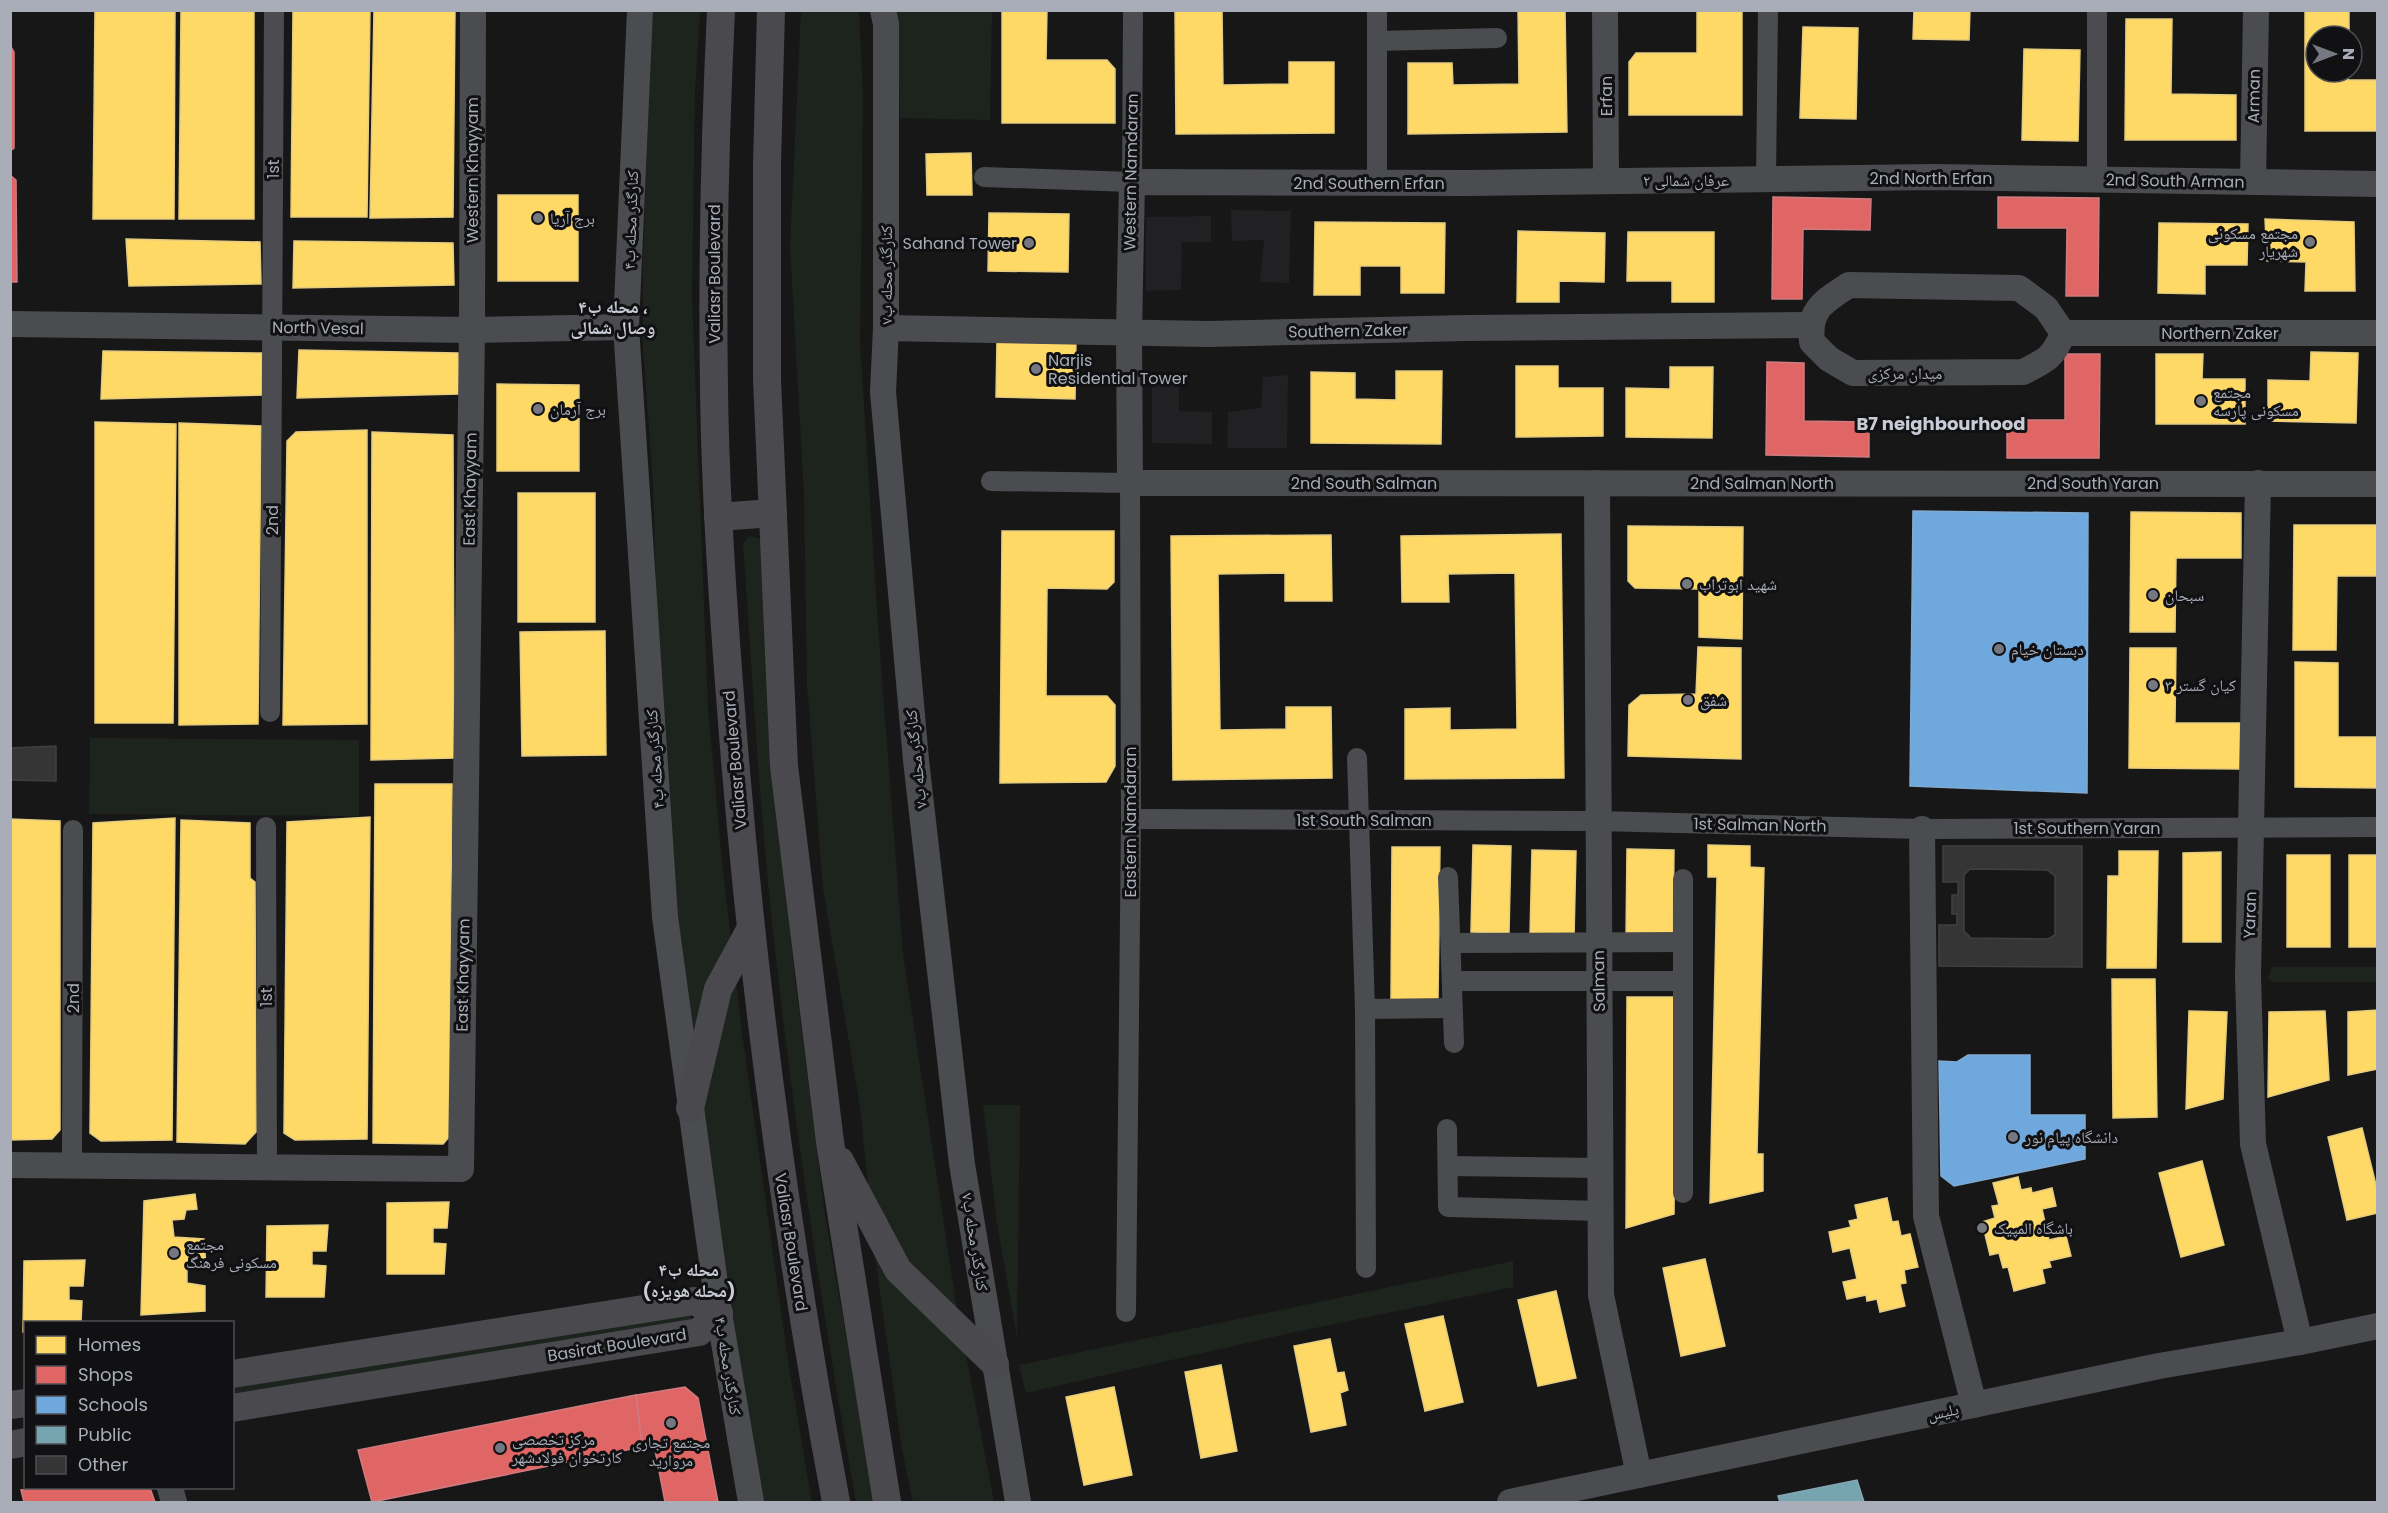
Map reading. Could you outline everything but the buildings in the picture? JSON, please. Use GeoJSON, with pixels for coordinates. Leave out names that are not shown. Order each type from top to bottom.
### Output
{"type":"FeatureCollection","features":[{"type":"Feature","properties":{"kind":"main road","name":"Valiasr Boulevard"},"geometry":{"type":"LineString","coordinates":[[721,10],[714,172],[714,389],[718,517],[736,780],[750,930],[779,1168],[808,1350],[836,1503]]}},
{"type":"Feature","properties":{"kind":"main road"},"geometry":{"type":"LineString","coordinates":[[771,10],[767,379],[784,765],[830,1142],[887,1503]]}},
{"type":"Feature","properties":{"kind":"main road"},"geometry":{"type":"LineString","coordinates":[[718,517],[773,513]]}},
{"type":"Feature","properties":{"kind":"main road"},"geometry":{"type":"LineString","coordinates":[[690,1108],[718,989],[750,930]]}},
{"type":"Feature","properties":{"kind":"main road"},"geometry":{"type":"LineString","coordinates":[[830,1142],[898,1270],[995,1364]]}},
{"type":"Feature","properties":{"kind":"main road","name":"Basirat Boulevard"},"geometry":{"type":"LineString","coordinates":[[234,1374],[694,1301],[719,1313],[699,1332],[234,1408]]}},
{"type":"Feature","properties":{"kind":"street","name":"1st"},"geometry":{"type":"LineString","coordinates":[[273,327],[274,10]]}},
{"type":"Feature","properties":{"kind":"street","name":"Western Khayyam"},"geometry":{"type":"LineString","coordinates":[[472,330],[473,10]]}},
{"type":"Feature","properties":{"kind":"street","name":"کنارگذر محله ب۴"},"geometry":{"type":"LineString","coordinates":[[640,10],[626,327],[665,917],[719,1313],[751,1503]]}},
{"type":"Feature","properties":{"kind":"street","name":"کنارگذر محله ب۷"},"geometry":{"type":"LineString","coordinates":[[883,10],[886,24],[886,328],[883,392],[916,760],[962,1164],[1018,1503]]}},
{"type":"Feature","properties":{"kind":"street","name":"Western Namdaran"},"geometry":{"type":"LineString","coordinates":[[1129,333],[1133,10]]}},
{"type":"Feature","properties":{"kind":"street"},"geometry":{"type":"LineString","coordinates":[[1377,10],[1377,182]]}},
{"type":"Feature","properties":{"kind":"street","name":"Erfan"},"geometry":{"type":"LineString","coordinates":[[1605,10],[1606,181]]}},
{"type":"Feature","properties":{"kind":"street"},"geometry":{"type":"LineString","coordinates":[[1766,180],[1768,10]]}},
{"type":"Feature","properties":{"kind":"street"},"geometry":{"type":"LineString","coordinates":[[2097,10],[2097,180]]}},
{"type":"Feature","properties":{"kind":"street","name":"Arman"},"geometry":{"type":"LineString","coordinates":[[2253,183],[2256,10]]}},
{"type":"Feature","properties":{"kind":"street"},"geometry":{"type":"LineString","coordinates":[[1377,41],[1497,38]]}},
{"type":"Feature","properties":{"kind":"street"},"geometry":{"type":"LineString","coordinates":[[984,177],[1132,182]]}},
{"type":"Feature","properties":{"kind":"street","name":"2nd North Erfan"},"geometry":{"type":"LineString","coordinates":[[1766,180],[1934,177],[2097,180]]}},
{"type":"Feature","properties":{"kind":"street","name":"عرفان شمالی ۲"},"geometry":{"type":"LineString","coordinates":[[1606,181],[1766,180]]}},
{"type":"Feature","properties":{"kind":"street","name":"2nd South Arman"},"geometry":{"type":"LineString","coordinates":[[2097,180],[2378,184]]}},
{"type":"Feature","properties":{"kind":"street","name":"2nd Southern Erfan"},"geometry":{"type":"LineString","coordinates":[[1132,182],[1606,181]]}},
{"type":"Feature","properties":{"kind":"street"},"geometry":{"type":"LineString","coordinates":[[1810,325],[1814,313],[1849,285],[2019,288],[2046,308],[2063,333]]}},
{"type":"Feature","properties":{"kind":"street","name":"North Vesal"},"geometry":{"type":"LineString","coordinates":[[10,324],[472,330],[626,327]]}},
{"type":"Feature","properties":{"kind":"street","name":"Southern Zaker"},"geometry":{"type":"LineString","coordinates":[[886,328],[1129,333],[1810,325]]}},
{"type":"Feature","properties":{"kind":"street","name":"میدان مرکزی"},"geometry":{"type":"LineString","coordinates":[[1810,325],[1812,342],[1829,358],[1853,373],[2023,372],[2043,362],[2055,351],[2063,333]]}},
{"type":"Feature","properties":{"kind":"street","name":"2nd"},"geometry":{"type":"LineString","coordinates":[[270,712],[273,327]]}},
{"type":"Feature","properties":{"kind":"street","name":"East Khayyam"},"geometry":{"type":"LineString","coordinates":[[10,1165],[461,1169],[472,330]]}},
{"type":"Feature","properties":{"kind":"street","name":"Eastern Namdaran"},"geometry":{"type":"LineString","coordinates":[[1126,1311],[1131,819],[1129,333]]}},
{"type":"Feature","properties":{"kind":"street","name":"Northern Zaker"},"geometry":{"type":"LineString","coordinates":[[2063,333],[2378,333]]}},
{"type":"Feature","properties":{"kind":"street"},"geometry":{"type":"LineString","coordinates":[[991,481],[1130,483]]}},
{"type":"Feature","properties":{"kind":"street","name":"2nd South Salman"},"geometry":{"type":"LineString","coordinates":[[1130,483],[1597,483]]}},
{"type":"Feature","properties":{"kind":"street","name":"2nd Salman North"},"geometry":{"type":"LineString","coordinates":[[1597,483],[1928,483]]}},
{"type":"Feature","properties":{"kind":"street","name":"Salman"},"geometry":{"type":"LineString","coordinates":[[1597,483],[1601,1295],[1639,1475]]}},
{"type":"Feature","properties":{"kind":"street","name":"2nd South Yaran"},"geometry":{"type":"LineString","coordinates":[[1928,483],[2378,484]]}},
{"type":"Feature","properties":{"kind":"street","name":"Yaran"},"geometry":{"type":"LineString","coordinates":[[2258,483],[2248,975],[2253,1143],[2300,1342]]}},
{"type":"Feature","properties":{"kind":"street"},"geometry":{"type":"LineString","coordinates":[[1357,758],[1365,1009],[1366,1268]]}},
{"type":"Feature","properties":{"kind":"street","name":"1st South Salman"},"geometry":{"type":"LineString","coordinates":[[1131,819],[1597,821]]}},
{"type":"Feature","properties":{"kind":"street","name":"1st Salman North"},"geometry":{"type":"LineString","coordinates":[[1597,821],[1922,828]]}},
{"type":"Feature","properties":{"kind":"street","name":"1st"},"geometry":{"type":"LineString","coordinates":[[266,827],[267,1168]]}},
{"type":"Feature","properties":{"kind":"street","name":"1st Southern Yaran"},"geometry":{"type":"LineString","coordinates":[[1922,828],[2378,827]]}},
{"type":"Feature","properties":{"kind":"street"},"geometry":{"type":"LineString","coordinates":[[1922,828],[1926,1216],[1974,1405]]}},
{"type":"Feature","properties":{"kind":"street","name":"2nd"},"geometry":{"type":"LineString","coordinates":[[72,1166],[73,830]]}},
{"type":"Feature","properties":{"kind":"street"},"geometry":{"type":"LineString","coordinates":[[1448,877],[1454,1043]]}},
{"type":"Feature","properties":{"kind":"street"},"geometry":{"type":"LineString","coordinates":[[1683,879],[1683,1193]]}},
{"type":"Feature","properties":{"kind":"street"},"geometry":{"type":"LineString","coordinates":[[1451,943],[1683,942]]}},
{"type":"Feature","properties":{"kind":"street"},"geometry":{"type":"LineString","coordinates":[[1453,981],[1683,981]]}},
{"type":"Feature","properties":{"kind":"street"},"geometry":{"type":"LineString","coordinates":[[1365,1009],[1452,1008]]}},
{"type":"Feature","properties":{"kind":"street"},"geometry":{"type":"LineString","coordinates":[[1447,1129],[1448,1208],[1600,1211]]}},
{"type":"Feature","properties":{"kind":"street"},"geometry":{"type":"LineString","coordinates":[[1448,1166],[1600,1168]]}},
{"type":"Feature","properties":{"kind":"street","name":"پلیس"},"geometry":{"type":"LineString","coordinates":[[1510,1503],[2159,1366],[2378,1326]]}},
{"type":"Feature","properties":{"kind":"shaded area"},"geometry":{"type":"Polygon","coordinates":[[[652,11],[700,11],[695,90],[692,297],[708,707],[722,862],[741,1025],[788,1361],[812,1502],[763,1502],[719,1240],[680,960],[657,630],[653,483],[643,347],[643,262],[652,11]]]}},
{"type":"Feature","properties":{"kind":"shaded area"},"geometry":{"type":"Polygon","coordinates":[[[801,11],[859,11],[863,99],[860,343],[878,627],[903,954],[955,1297],[994,1502],[913,1502],[902,1450],[875,1256],[860,1106],[823,889],[807,684],[804,493],[790,247],[801,11]]]}},
{"type":"Feature","properties":{"kind":"shaded area"},"geometry":{"type":"Polygon","coordinates":[[[897,11],[992,11],[990,120],[900,118],[897,11]]]}},
{"type":"Feature","properties":{"kind":"shaded area"},"geometry":{"type":"Polygon","coordinates":[[[1231,210],[1291,211],[1289,283],[1260,282],[1264,240],[1232,241],[1231,210]]]}},
{"type":"Feature","properties":{"kind":"shaded area"},"geometry":{"type":"Polygon","coordinates":[[[1211,216],[1211,242],[1182,242],[1181,290],[1146,291],[1146,217],[1211,216]]]}},
{"type":"Feature","properties":{"kind":"shaded area"},"geometry":{"type":"Polygon","coordinates":[[[1179,372],[1179,411],[1212,412],[1212,444],[1152,443],[1152,375],[1179,372]]]}},
{"type":"Feature","properties":{"kind":"shaded area"},"geometry":{"type":"Polygon","coordinates":[[[1288,375],[1287,448],[1227,448],[1228,412],[1261,408],[1263,377],[1288,375]]]}},
{"type":"Feature","properties":{"kind":"shaded area"},"geometry":{"type":"Polygon","coordinates":[[[749,536],[761,539],[778,806],[795,979],[825,1215],[875,1502],[856,1502],[822,1300],[793,1096],[770,908],[761,804],[743,544],[749,536]]]}},
{"type":"Feature","properties":{"kind":"shaded area"},"geometry":{"type":"Polygon","coordinates":[[[90,738],[359,740],[359,816],[89,814],[90,738]]]}},
{"type":"Feature","properties":{"kind":"shaded area"},"geometry":{"type":"Polygon","coordinates":[[[2272,967],[2377,967],[2377,982],[2272,982],[2268,978],[2272,967]]]}},
{"type":"Feature","properties":{"kind":"shaded area"},"geometry":{"type":"Polygon","coordinates":[[[983,1105],[1020,1105],[1017,1338],[997,1223],[983,1105]]]}},
{"type":"Feature","properties":{"kind":"shaded area"},"geometry":{"type":"Polygon","coordinates":[[[1513,1261],[1513,1287],[1291,1333],[1026,1393],[1019,1365],[1513,1261]]]}},
{"type":"Feature","properties":{"kind":"shaded area"},"geometry":{"type":"Polygon","coordinates":[[[690,1310],[692,1326],[234,1400],[234,1381],[690,1310]]]}},
{"type":"Feature","properties":{"kind":"place","name":"برج آریا"},"geometry":{"type":"Point","coordinates":[538,218]}},
{"type":"Feature","properties":{"kind":"place","name":"مجتمع مسکونی شهریار"},"geometry":{"type":"Point","coordinates":[2310,242]}},
{"type":"Feature","properties":{"kind":"place","name":"Sahand Tower"},"geometry":{"type":"Point","coordinates":[1029,243]}},
{"type":"Feature","properties":{"kind":"place","name":"Narjis Residential Tower"},"geometry":{"type":"Point","coordinates":[1036,369]}},
{"type":"Feature","properties":{"kind":"place","name":"مجتمع مسکونی پارسه"},"geometry":{"type":"Point","coordinates":[2201,401]}},
{"type":"Feature","properties":{"kind":"place","name":"برج آرمان"},"geometry":{"type":"Point","coordinates":[538,409]}},
{"type":"Feature","properties":{"kind":"place","name":"شهید ابوتراب"},"geometry":{"type":"Point","coordinates":[1687,584]}},
{"type":"Feature","properties":{"kind":"place","name":"سبحان"},"geometry":{"type":"Point","coordinates":[2153,595]}},
{"type":"Feature","properties":{"kind":"place","name":"دبستان خیام"},"geometry":{"type":"Point","coordinates":[1999,649]}},
{"type":"Feature","properties":{"kind":"place","name":"کیان گستر ۳"},"geometry":{"type":"Point","coordinates":[2153,685]}},
{"type":"Feature","properties":{"kind":"place","name":"شفق"},"geometry":{"type":"Point","coordinates":[1688,700]}},
{"type":"Feature","properties":{"kind":"place","name":"دانشگاه پیام نور"},"geometry":{"type":"Point","coordinates":[2013,1137]}},
{"type":"Feature","properties":{"kind":"place","name":"باشگاه المپیک"},"geometry":{"type":"Point","coordinates":[1982,1228]}},
{"type":"Feature","properties":{"kind":"place","name":"مجتمع مسکونی فرهنگ"},"geometry":{"type":"Point","coordinates":[174,1253]}},
{"type":"Feature","properties":{"kind":"place","name":"مجتمع تجاری مروارید"},"geometry":{"type":"Point","coordinates":[671,1423]}},
{"type":"Feature","properties":{"kind":"place","name":"مرکز تخصصی کارتخوان فولادشهر"},"geometry":{"type":"Point","coordinates":[500,1448]}},
{"type":"Feature","properties":{"kind":"district","name":"محله ب۴ ، وصال شمالی"},"geometry":{"type":"Point","coordinates":[613,316]}},
{"type":"Feature","properties":{"kind":"district","name":"B7 neighbourhood"},"geometry":{"type":"Point","coordinates":[1941,423]}},
{"type":"Feature","properties":{"kind":"district","name":"محله ب۴ (محله هویزه)"},"geometry":{"type":"Point","coordinates":[689,1279]}}]}
